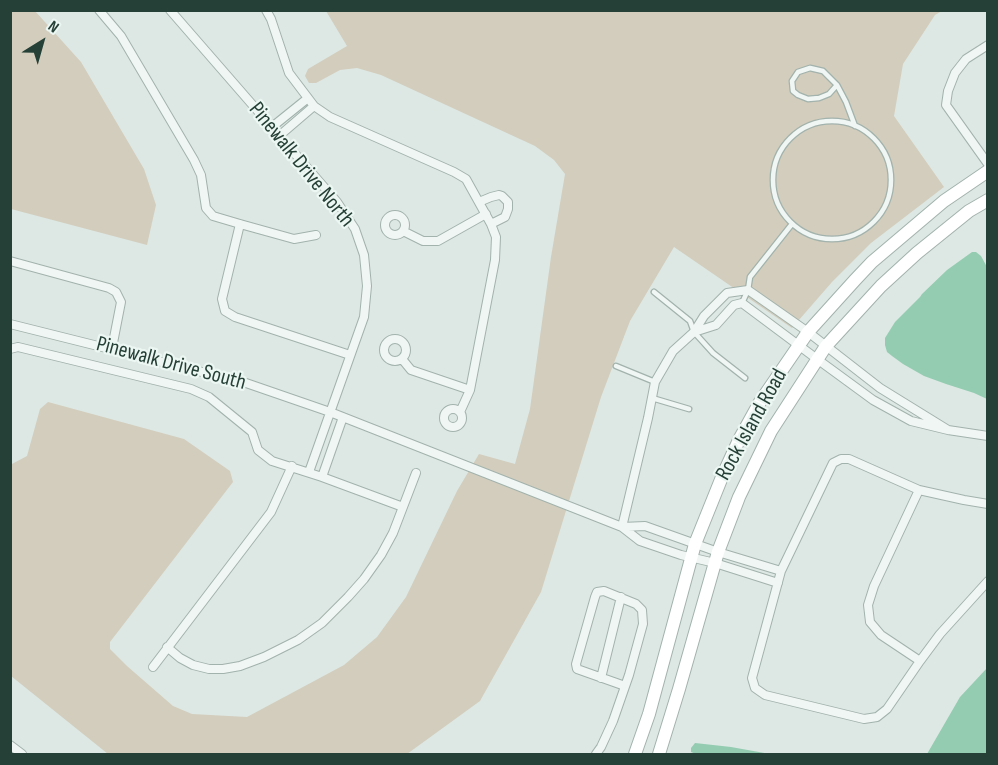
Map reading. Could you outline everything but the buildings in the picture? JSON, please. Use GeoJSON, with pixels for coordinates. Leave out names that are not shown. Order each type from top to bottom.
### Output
{"type":"FeatureCollection","features":[{"type":"Feature","properties":{"kind":"main road","name":"Rock Island Road"},"geometry":{"type":"LineString","coordinates":[[635,754],[649,714],[695,544],[722,477],[760,402],[808,332],[872,262],[944,201],[987,171]]}},
{"type":"Feature","properties":{"kind":"main road","name":"Rock Island Road"},"geometry":{"type":"LineString","coordinates":[[659,754],[716,557],[739,497],[771,431],[826,346],[881,286],[917,253],[969,211],[987,200]]}},
{"type":"Feature","properties":{"kind":"street"},"geometry":{"type":"LineString","coordinates":[[99,10],[121,36],[194,160],[201,176],[206,207],[213,216],[294,239],[316,236]]}},
{"type":"Feature","properties":{"kind":"street","name":"Pinewalk Drive North"},"geometry":{"type":"LineString","coordinates":[[170,10],[337,202],[355,229],[364,255],[367,286],[364,317],[330,412]]}},
{"type":"Feature","properties":{"kind":"street"},"geometry":{"type":"LineString","coordinates":[[266,10],[289,73],[314,105],[330,117],[466,179],[486,214],[496,237],[495,260],[470,390],[460,412]]}},
{"type":"Feature","properties":{"kind":"street"},"geometry":{"type":"LineString","coordinates":[[987,45],[966,59],[955,73],[948,91],[946,105],[987,164]]}},
{"type":"Feature","properties":{"kind":"street"},"geometry":{"type":"LineString","coordinates":[[272,127],[308,98]]}},
{"type":"Feature","properties":{"kind":"street"},"geometry":{"type":"LineString","coordinates":[[279,135],[314,105]]}},
{"type":"Feature","properties":{"kind":"street"},"geometry":{"type":"LineString","coordinates":[[978,151],[987,146]]}},
{"type":"Feature","properties":{"kind":"street"},"geometry":{"type":"LineString","coordinates":[[479,202],[499,195],[508,202],[505,217],[490,224]]}},
{"type":"Feature","properties":{"kind":"street"},"geometry":{"type":"LineString","coordinates":[[403,231],[423,241],[438,241],[486,214]]}},
{"type":"Feature","properties":{"kind":"street"},"geometry":{"type":"LineString","coordinates":[[240,224],[222,299],[225,311],[235,317],[351,355]]}},
{"type":"Feature","properties":{"kind":"street"},"geometry":{"type":"LineString","coordinates":[[10,261],[109,288],[116,292],[122,302],[112,348]]}},
{"type":"Feature","properties":{"kind":"street"},"geometry":{"type":"LineString","coordinates":[[622,527],[655,382],[673,351],[694,332],[704,316],[727,293],[748,290],[808,332],[880,388],[948,430]]}},
{"type":"Feature","properties":{"kind":"street"},"geometry":{"type":"LineString","coordinates":[[694,332],[716,326],[734,305],[742,303],[873,400],[911,421],[987,436]]}},
{"type":"Feature","properties":{"kind":"street","name":"Pinewalk Drive South"},"geometry":{"type":"LineString","coordinates":[[10,324],[246,383],[330,412],[622,527],[640,541],[692,558],[716,557]]}},
{"type":"Feature","properties":{"kind":"street","name":"Pinewalk Drive South"},"geometry":{"type":"LineString","coordinates":[[10,350],[18,347],[191,389],[209,397],[252,432],[258,450],[272,460],[403,507]]}},
{"type":"Feature","properties":{"kind":"street"},"geometry":{"type":"LineString","coordinates":[[402,359],[411,370],[470,390]]}},
{"type":"Feature","properties":{"kind":"street"},"geometry":{"type":"LineString","coordinates":[[309,472],[330,412]]}},
{"type":"Feature","properties":{"kind":"street"},"geometry":{"type":"LineString","coordinates":[[322,477],[343,417]]}},
{"type":"Feature","properties":{"kind":"street"},"geometry":{"type":"LineString","coordinates":[[987,504],[919,490],[849,459],[841,459],[833,463],[781,571],[752,678],[755,688],[765,695],[864,719],[877,717],[887,708],[940,634],[987,582]]}},
{"type":"Feature","properties":{"kind":"street"},"geometry":{"type":"LineString","coordinates":[[153,667],[271,512],[292,466]]}},
{"type":"Feature","properties":{"kind":"street"},"geometry":{"type":"LineString","coordinates":[[167,647],[193,665],[209,669],[223,669],[240,666],[264,657],[298,640],[322,623],[348,597],[381,555],[393,533],[416,473]]}},
{"type":"Feature","properties":{"kind":"street"},"geometry":{"type":"LineString","coordinates":[[919,490],[874,586],[868,605],[870,622],[880,635],[920,661]]}},
{"type":"Feature","properties":{"kind":"street","name":"Pinewalk Drive South"},"geometry":{"type":"LineString","coordinates":[[622,527],[645,526],[695,544],[716,557]]}},
{"type":"Feature","properties":{"kind":"street"},"geometry":{"type":"LineString","coordinates":[[716,557],[781,571]]}},
{"type":"Feature","properties":{"kind":"street"},"geometry":{"type":"LineString","coordinates":[[716,557],[778,583]]}},
{"type":"Feature","properties":{"kind":"street"},"geometry":{"type":"LineString","coordinates":[[596,754],[602,747],[625,686],[643,624],[642,610],[636,604],[604,591],[597,592],[576,664],[577,669],[625,686]]}},
{"type":"Feature","properties":{"kind":"street"},"geometry":{"type":"LineString","coordinates":[[601,678],[621,597]]}},
{"type":"Feature","properties":{"kind":"street"},"geometry":{"type":"LineString","coordinates":[[10,745],[22,754]]}},
{"type":"Feature","properties":{"kind":"lane"},"geometry":{"type":"LineString","coordinates":[[837,85],[829,94],[819,98],[808,99],[792,91],[792,81],[798,72],[810,68],[823,71],[837,85],[855,126]]}},
{"type":"Feature","properties":{"kind":"lane"},"geometry":{"type":"LineString","coordinates":[[826,121],[846,122],[855,126],[864,130],[878,142],[888,159],[892,177],[890,196],[882,213],[869,227],[853,237],[834,240],[815,238],[792,224],[783,214],[774,195],[772,175],[779,153],[789,138],[806,126],[826,121]]}},
{"type":"Feature","properties":{"kind":"lane"},"geometry":{"type":"LineString","coordinates":[[742,303],[748,290],[750,277],[792,224]]}},
{"type":"Feature","properties":{"kind":"lane"},"geometry":{"type":"LineString","coordinates":[[654,292],[690,321],[694,332],[713,353],[745,378]]}},
{"type":"Feature","properties":{"kind":"lane"},"geometry":{"type":"LineString","coordinates":[[616,366],[655,382]]}},
{"type":"Feature","properties":{"kind":"lane"},"geometry":{"type":"LineString","coordinates":[[652,398],[690,410]]}},
{"type":"Feature","properties":{"kind":"shaded area"},"geometry":{"type":"Polygon","coordinates":[[[10,11],[35,11],[81,62],[144,169],[156,205],[147,245],[11,209],[10,11]]]}},
{"type":"Feature","properties":{"kind":"shaded area"},"geometry":{"type":"Polygon","coordinates":[[[326,11],[942,11],[935,15],[903,64],[894,116],[944,187],[871,243],[832,282],[792,328],[674,247],[630,321],[601,397],[541,592],[480,701],[407,754],[108,754],[11,676],[10,465],[27,456],[40,409],[48,402],[184,439],[230,471],[233,482],[110,642],[110,649],[127,666],[173,706],[192,714],[247,717],[344,665],[377,637],[406,597],[457,491],[479,454],[515,464],[530,409],[565,174],[554,160],[535,146],[381,75],[357,68],[340,70],[316,83],[309,83],[305,76],[308,69],[347,46],[326,11]]]}},
{"type":"Feature","properties":{"kind":"shaded area"},"geometry":{"type":"Polygon","coordinates":[[[972,252],[981,256],[987,267],[987,399],[924,376],[892,356],[887,352],[885,345],[885,338],[895,322],[947,270],[972,252]]]}},
{"type":"Feature","properties":{"kind":"shaded area"},"geometry":{"type":"Polygon","coordinates":[[[987,668],[987,754],[927,754],[960,697],[987,668]]]}},
{"type":"Feature","properties":{"kind":"shaded area"},"geometry":{"type":"Polygon","coordinates":[[[695,743],[770,754],[696,754],[691,752],[695,743]]]}}]}
